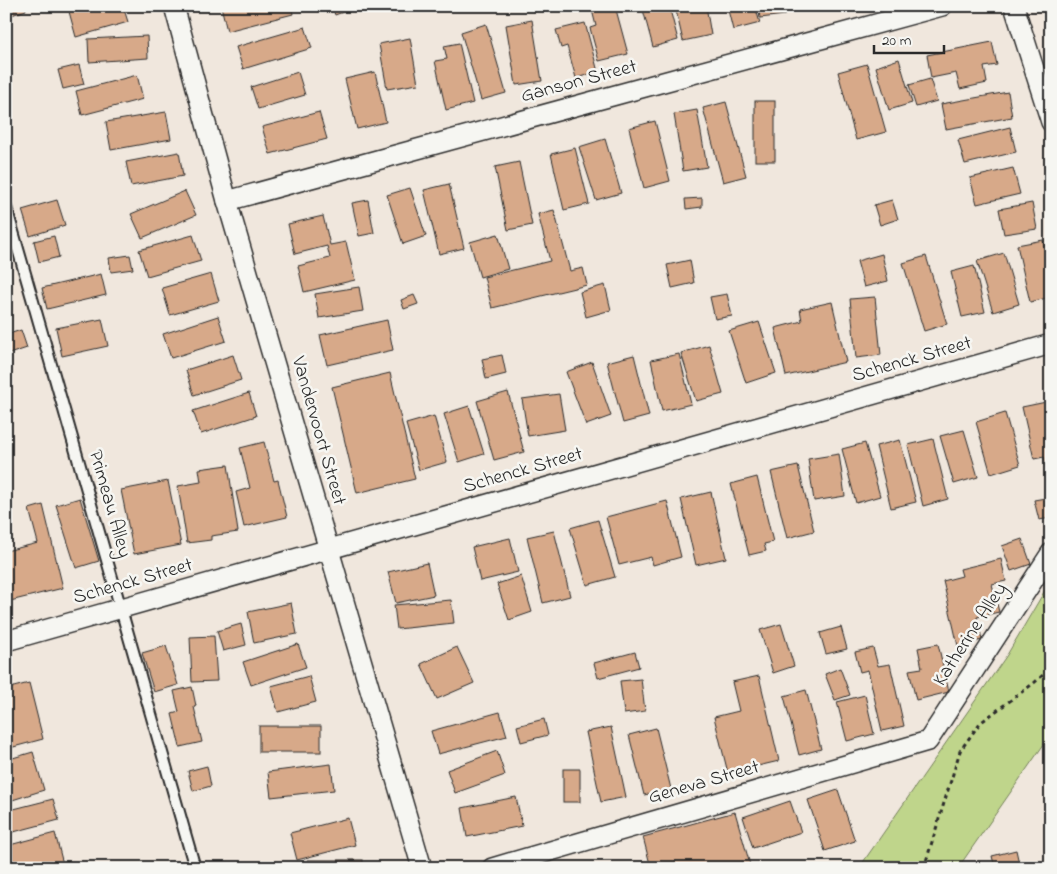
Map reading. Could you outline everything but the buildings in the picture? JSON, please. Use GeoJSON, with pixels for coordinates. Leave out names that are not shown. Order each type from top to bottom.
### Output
{"type":"FeatureCollection","features":[{"type":"Feature","properties":{"kind":"street","name":"Vandervoort Street"},"geometry":{"type":"LineString","coordinates":[[174,6],[227,201],[422,868]]}},
{"type":"Feature","properties":{"kind":"street","name":"Ganson Street"},"geometry":{"type":"LineString","coordinates":[[227,201],[942,6]]}},
{"type":"Feature","properties":{"kind":"street"},"geometry":{"type":"LineString","coordinates":[[1014,6],[1051,122]]}},
{"type":"Feature","properties":{"kind":"street","name":"Schenck Street"},"geometry":{"type":"LineString","coordinates":[[6,641],[1051,344]]}},
{"type":"Feature","properties":{"kind":"street","name":"Katherine Alley"},"geometry":{"type":"LineString","coordinates":[[928,741],[1051,553]]}},
{"type":"Feature","properties":{"kind":"street","name":"Geneva Street"},"geometry":{"type":"LineString","coordinates":[[492,868],[928,741]]}},
{"type":"Feature","properties":{"kind":"lane","name":"Primeau Alley"},"geometry":{"type":"LineString","coordinates":[[6,207],[195,868]]}},
{"type":"Feature","properties":{"kind":"path"},"geometry":{"type":"LineString","coordinates":[[924,868],[960,751],[980,723],[1051,668]]}},
{"type":"Feature","properties":{"kind":"green space"},"geometry":{"type":"Polygon","coordinates":[[[1051,580],[1051,734],[958,868],[859,868],[1007,655],[1051,580]]]}}]}
